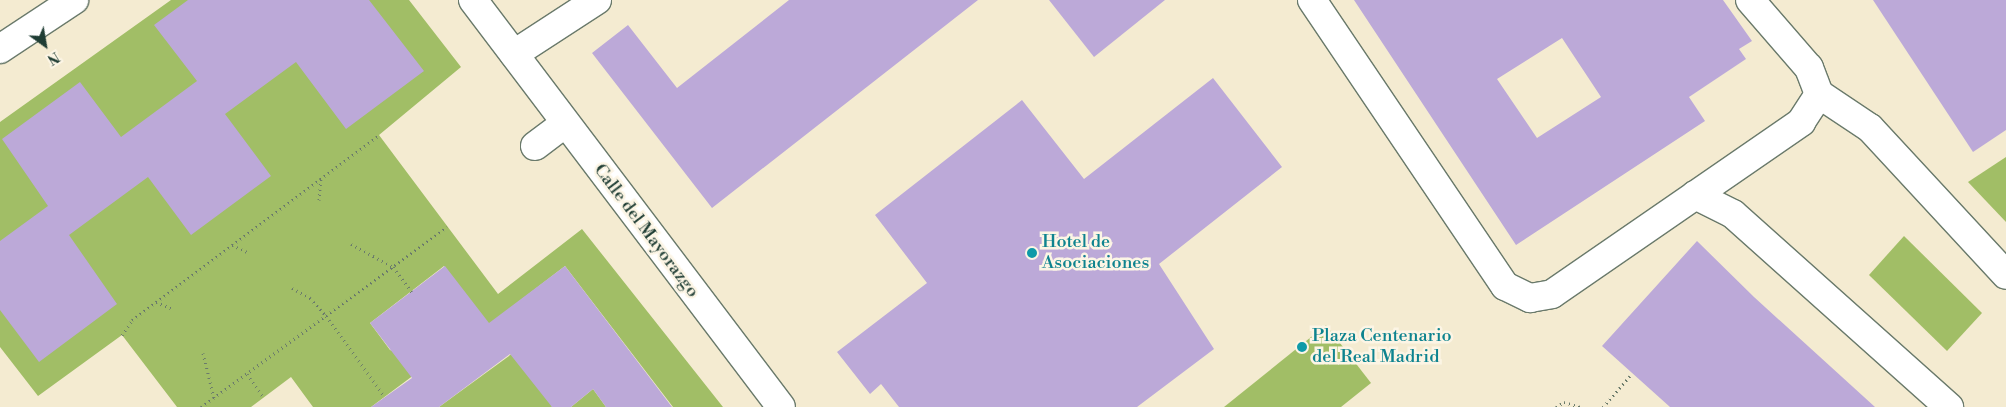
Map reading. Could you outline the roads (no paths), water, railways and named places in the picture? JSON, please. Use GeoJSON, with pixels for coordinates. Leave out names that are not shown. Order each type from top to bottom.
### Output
{"type":"FeatureCollection","features":[{"type":"Feature","properties":{"kind":"street"},"geometry":{"type":"LineString","coordinates":[[0,49],[74,0]]}},
{"type":"Feature","properties":{"kind":"street","name":"Calle del Mayorazgo"},"geometry":{"type":"LineString","coordinates":[[473,0],[564,124],[781,407]]}},
{"type":"Feature","properties":{"kind":"street"},"geometry":{"type":"LineString","coordinates":[[514,54],[597,0]]}},
{"type":"Feature","properties":{"kind":"street"},"geometry":{"type":"LineString","coordinates":[[1312,0],[1505,286],[1530,298],[1552,294],[1801,122],[1819,94]]}},
{"type":"Feature","properties":{"kind":"street"},"geometry":{"type":"LineString","coordinates":[[1750,0],[1809,68],[1819,94],[1870,128],[2006,275]]}},
{"type":"Feature","properties":{"kind":"street"},"geometry":{"type":"LineString","coordinates":[[535,146],[564,124]]}},
{"type":"Feature","properties":{"kind":"street"},"geometry":{"type":"LineString","coordinates":[[1695,195],[1733,214],[1949,407]]}},
{"type":"Feature","properties":{"kind":"place","name":"Hotel de Asociaciones"},"geometry":{"type":"Point","coordinates":[1032,253]}},
{"type":"Feature","properties":{"kind":"place","name":"Plaza Centenario del Real Madrid"},"geometry":{"type":"Point","coordinates":[1302,347]}}]}
